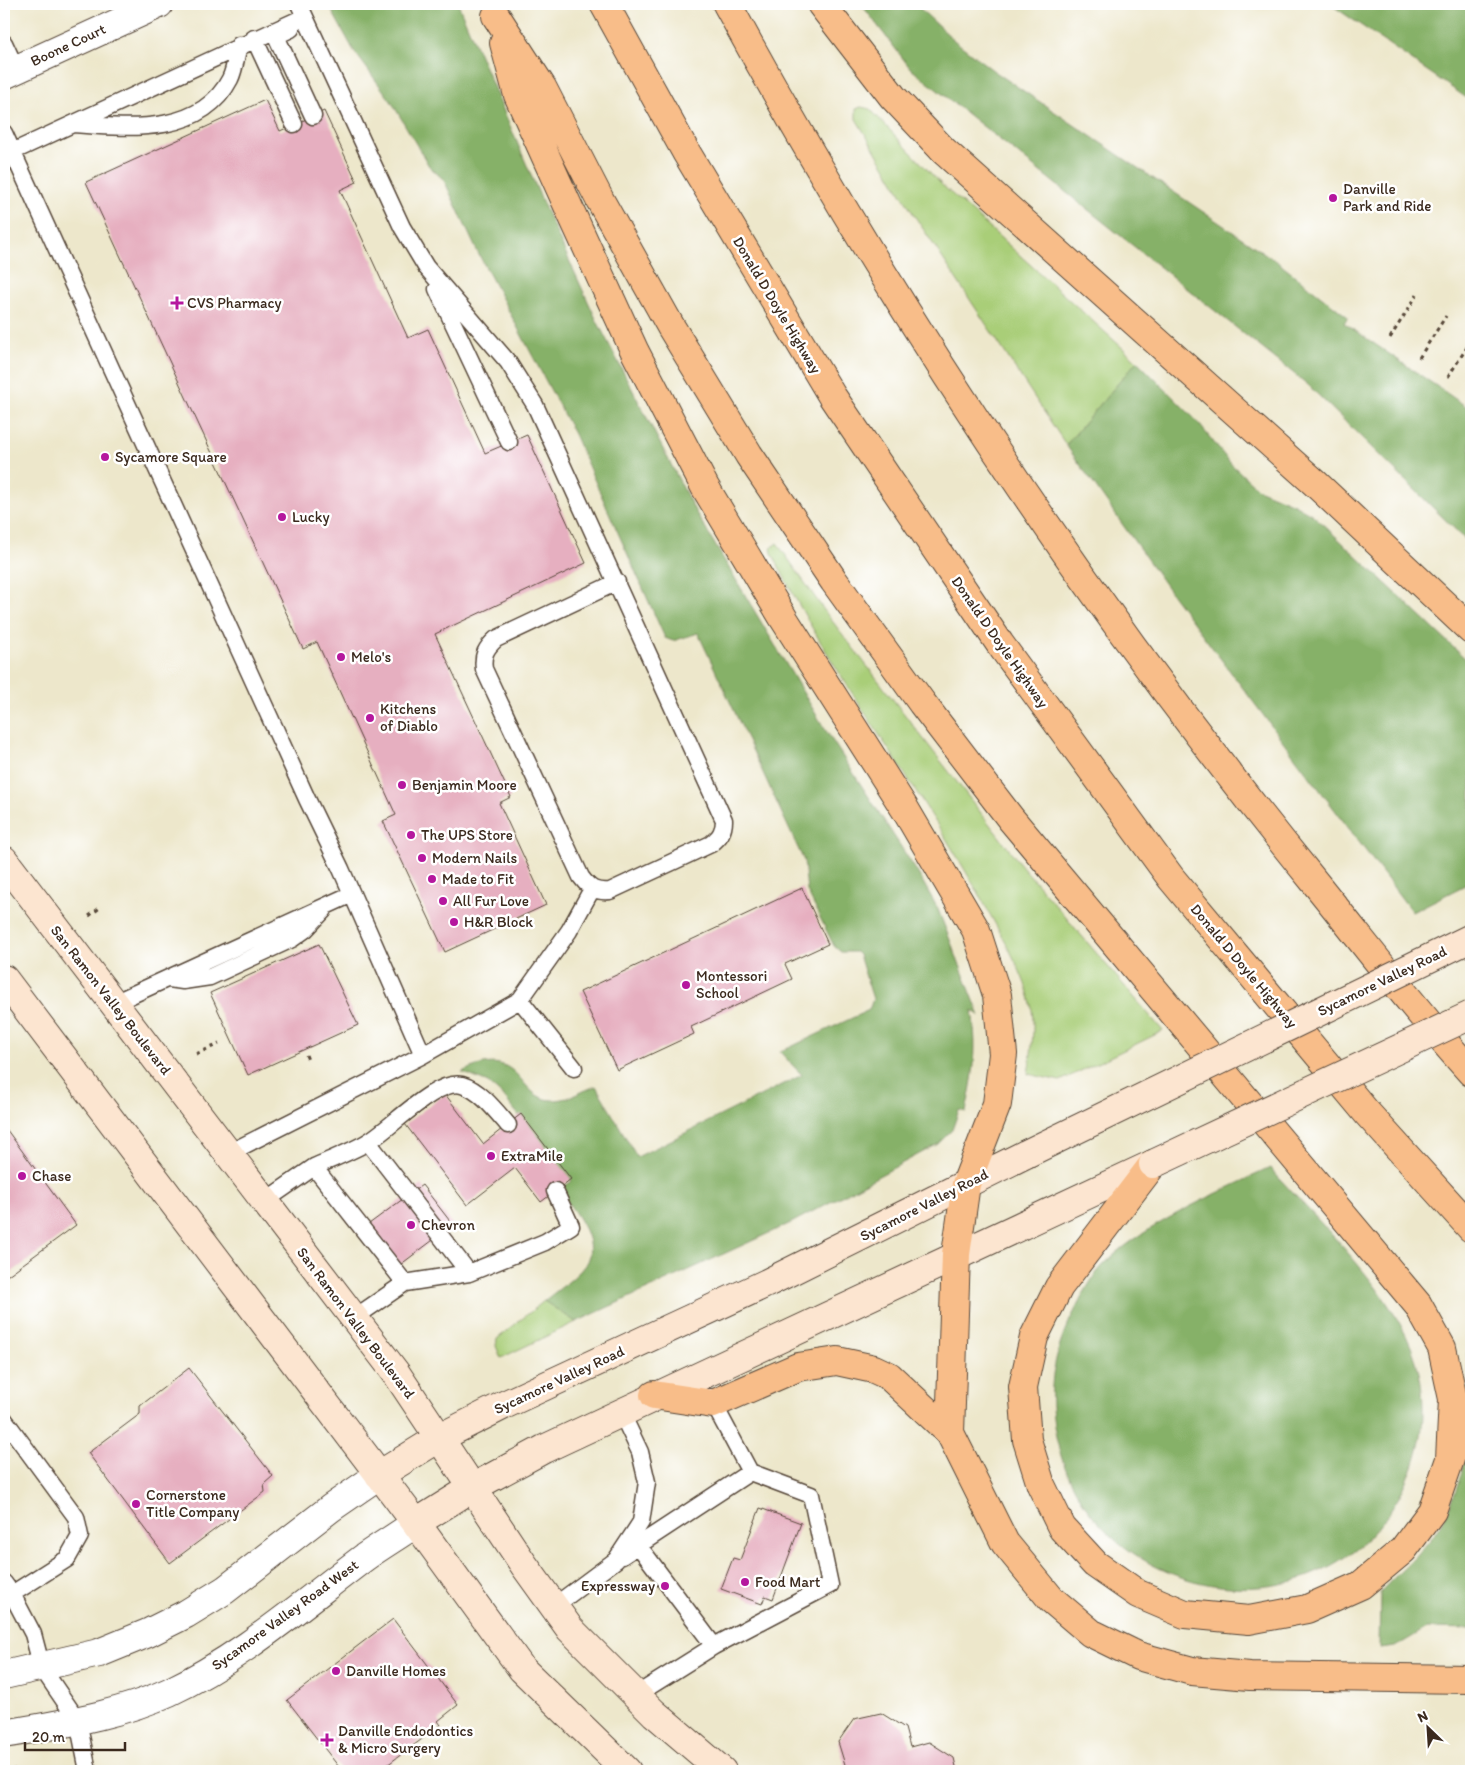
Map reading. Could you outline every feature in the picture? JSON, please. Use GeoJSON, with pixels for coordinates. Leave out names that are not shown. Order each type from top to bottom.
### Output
{"type":"FeatureCollection","features":[{"type":"Feature","properties":{"kind":"highway","name":"Donald D Doyle Highway"},"geometry":{"type":"LineString","coordinates":[[604,4],[686,152],[832,396],[1000,644],[1171,878],[1367,1113],[1471,1228]]}},
{"type":"Feature","properties":{"kind":"highway"},"geometry":{"type":"LineString","coordinates":[[727,4],[778,96],[923,339],[1085,582],[1257,812],[1448,1047],[1471,1072]]}},
{"type":"Feature","properties":{"kind":"highway"},"geometry":{"type":"LineString","coordinates":[[821,4],[893,97],[944,150],[1315,483],[1471,630]]}},
{"type":"Feature","properties":{"kind":"highway"},"geometry":{"type":"LineString","coordinates":[[494,10],[518,95],[635,352],[705,488],[784,619],[905,809],[976,930],[997,995],[1003,1054],[997,1104],[966,1184],[956,1254],[950,1433]]}},
{"type":"Feature","properties":{"kind":"highway"},"geometry":{"type":"LineString","coordinates":[[494,10],[542,87],[600,200],[671,327],[750,455],[834,581],[922,703],[1011,819],[1418,1304],[1442,1348],[1453,1400],[1450,1459],[1432,1511],[1403,1550],[1361,1585],[1307,1609],[1249,1620],[1185,1614],[1138,1594],[1095,1564],[1062,1528],[1041,1486],[1027,1440],[1023,1388],[1034,1336],[1059,1287],[1153,1164]]}},
{"type":"Feature","properties":{"kind":"highway"},"geometry":{"type":"LineString","coordinates":[[654,1395],[713,1404],[798,1367],[837,1361],[874,1370],[889,1376],[950,1433],[1005,1543],[1051,1599],[1091,1632],[1138,1656],[1192,1672],[1250,1676],[1471,1679]]}},
{"type":"Feature","properties":{"kind":"main road","name":"San Ramon Valley Boulevard"},"geometry":{"type":"LineString","coordinates":[[4,860],[396,1373],[472,1488],[570,1630],[636,1695],[722,1771]]}},
{"type":"Feature","properties":{"kind":"main road","name":"Sycamore Valley Road"},"geometry":{"type":"LineString","coordinates":[[379,1475],[439,1438],[596,1362],[767,1283],[1026,1154],[1471,938]]}},
{"type":"Feature","properties":{"kind":"main road"},"geometry":{"type":"LineString","coordinates":[[4,979],[416,1524],[522,1669],[627,1771]]}},
{"type":"Feature","properties":{"kind":"main road"},"geometry":{"type":"LineString","coordinates":[[416,1524],[472,1488],[544,1449],[654,1395],[1471,1015]]}},
{"type":"Feature","properties":{"kind":"street","name":"Boone Court"},"geometry":{"type":"LineString","coordinates":[[10,72],[159,4]]}},
{"type":"Feature","properties":{"kind":"street"},"geometry":{"type":"LineString","coordinates":[[4,1675],[42,1668],[99,1653],[148,1633],[186,1614],[226,1590],[331,1508],[379,1475]]}},
{"type":"Feature","properties":{"kind":"street","name":"Sycamore Valley Road West"},"geometry":{"type":"LineString","coordinates":[[4,1734],[78,1721],[168,1692],[213,1668],[254,1641],[367,1556],[416,1524]]}},
{"type":"Feature","properties":{"kind":"lane"},"geometry":{"type":"LineString","coordinates":[[12,152],[303,14]]}},
{"type":"Feature","properties":{"kind":"lane"},"geometry":{"type":"LineString","coordinates":[[303,14],[276,36],[313,116]]}},
{"type":"Feature","properties":{"kind":"lane"},"geometry":{"type":"LineString","coordinates":[[303,14],[402,227],[426,267],[509,442]]}},
{"type":"Feature","properties":{"kind":"lane"},"geometry":{"type":"LineString","coordinates":[[72,124],[151,127],[193,114],[217,98],[230,78],[246,42]]}},
{"type":"Feature","properties":{"kind":"lane"},"geometry":{"type":"LineString","coordinates":[[246,42],[294,124]]}},
{"type":"Feature","properties":{"kind":"lane"},"geometry":{"type":"LineString","coordinates":[[4,43],[10,72]]}},
{"type":"Feature","properties":{"kind":"lane"},"geometry":{"type":"LineString","coordinates":[[4,133],[352,894],[423,1055]]}},
{"type":"Feature","properties":{"kind":"lane"},"geometry":{"type":"LineString","coordinates":[[426,267],[508,362],[535,405],[617,582],[724,820],[724,829],[711,844],[610,891],[592,889],[577,869],[484,669],[482,658],[487,647],[496,638],[617,582]]}},
{"type":"Feature","properties":{"kind":"lane"},"geometry":{"type":"LineString","coordinates":[[229,1153],[423,1055],[520,1000],[569,931],[592,889]]}},
{"type":"Feature","properties":{"kind":"lane"},"geometry":{"type":"LineString","coordinates":[[114,1004],[352,894]]}},
{"type":"Feature","properties":{"kind":"lane"},"geometry":{"type":"LineString","coordinates":[[520,1000],[574,1068]]}},
{"type":"Feature","properties":{"kind":"lane"},"geometry":{"type":"LineString","coordinates":[[265,1201],[314,1167],[368,1142],[433,1092],[449,1084],[463,1085],[478,1096],[508,1124]]}},
{"type":"Feature","properties":{"kind":"lane"},"geometry":{"type":"LineString","coordinates":[[368,1142],[469,1273]]}},
{"type":"Feature","properties":{"kind":"lane"},"geometry":{"type":"LineString","coordinates":[[314,1167],[405,1283]]}},
{"type":"Feature","properties":{"kind":"lane"},"geometry":{"type":"LineString","coordinates":[[354,1318],[405,1283],[469,1273],[544,1242],[571,1226],[555,1191]]}},
{"type":"Feature","properties":{"kind":"lane"},"geometry":{"type":"LineString","coordinates":[[636,1695],[714,1646],[830,1585],[811,1496],[750,1472],[699,1374]]}},
{"type":"Feature","properties":{"kind":"lane"},"geometry":{"type":"LineString","coordinates":[[616,1560],[641,1522],[647,1482],[640,1452],[621,1412]]}},
{"type":"Feature","properties":{"kind":"lane"},"geometry":{"type":"LineString","coordinates":[[4,1419],[76,1517],[80,1536],[67,1559],[8,1589],[33,1634],[42,1668],[78,1721],[88,1771]]}},
{"type":"Feature","properties":{"kind":"lane"},"geometry":{"type":"LineString","coordinates":[[553,1607],[616,1560],[750,1472]]}},
{"type":"Feature","properties":{"kind":"lane"},"geometry":{"type":"LineString","coordinates":[[638,1545],[714,1646]]}},
{"type":"Feature","properties":{"kind":"path"},"geometry":{"type":"LineString","coordinates":[[1390,338],[1417,295]]}},
{"type":"Feature","properties":{"kind":"path"},"geometry":{"type":"LineString","coordinates":[[1419,358],[1446,316]]}},
{"type":"Feature","properties":{"kind":"path"},"geometry":{"type":"LineString","coordinates":[[1448,377],[1471,340]]}},
{"type":"Feature","properties":{"kind":"path"},"geometry":{"type":"LineString","coordinates":[[89,916],[101,906]]}},
{"type":"Feature","properties":{"kind":"path"},"geometry":{"type":"LineString","coordinates":[[196,1054],[219,1044]]}},
{"type":"Feature","properties":{"kind":"path"},"geometry":{"type":"LineString","coordinates":[[306,1055],[308,1060]]}},
{"type":"Feature","properties":{"kind":"path"},"geometry":{"type":"LineString","coordinates":[[12,1771],[16,1768]]}},
{"type":"Feature","properties":{"kind":"green space"},"geometry":{"type":"Polygon","coordinates":[[[328,4],[458,4],[546,210],[597,321],[695,511],[823,726],[916,870],[937,907],[980,1016],[972,1010],[975,1038],[974,1062],[966,1112],[959,1110],[952,1130],[938,1144],[793,1222],[576,1322],[544,1301],[577,1274],[588,1260],[590,1250],[584,1228],[559,1190],[572,1181],[504,1097],[488,1083],[462,1072],[482,1064],[498,1064],[509,1068],[533,1092],[543,1098],[556,1100],[572,1096],[596,1086],[637,1157],[802,1075],[780,1052],[869,1010],[873,999],[859,955],[856,952],[841,952],[834,946],[807,891],[804,861],[698,633],[673,641],[665,638],[574,434],[477,251],[444,180],[429,166],[391,101],[354,51],[328,4]]]}},
{"type":"Feature","properties":{"kind":"green space"},"geometry":{"type":"Polygon","coordinates":[[[861,4],[915,4],[955,41],[994,71],[1276,261],[1348,317],[1344,323],[1470,409],[1471,545],[1307,384],[911,69],[861,4]]]}},
{"type":"Feature","properties":{"kind":"green space"},"geometry":{"type":"Polygon","coordinates":[[[1330,4],[1471,4],[1471,101],[1330,4]]]}},
{"type":"Feature","properties":{"kind":"green space"},"geometry":{"type":"Polygon","coordinates":[[[861,107],[870,109],[942,185],[1137,361],[1066,445],[914,215],[856,119],[856,109],[861,107]]]}},
{"type":"Feature","properties":{"kind":"green space"},"geometry":{"type":"Polygon","coordinates":[[[1137,361],[1195,419],[1231,464],[1258,489],[1294,504],[1313,515],[1471,664],[1471,882],[1412,912],[1174,597],[1066,445],[1137,361]]]}},
{"type":"Feature","properties":{"kind":"green space"},"geometry":{"type":"Polygon","coordinates":[[[777,543],[826,613],[1022,866],[1163,1031],[1060,1081],[1028,1074],[1033,1018],[1029,997],[1019,970],[960,862],[821,644],[772,553],[771,548],[777,543]]]}},
{"type":"Feature","properties":{"kind":"green space"},"geometry":{"type":"Polygon","coordinates":[[[1270,1168],[1374,1284],[1392,1310],[1406,1336],[1416,1361],[1422,1389],[1423,1418],[1419,1447],[1410,1474],[1374,1532],[1324,1569],[1267,1586],[1208,1584],[1151,1564],[1103,1527],[1068,1475],[1052,1407],[1053,1372],[1058,1350],[1083,1294],[1094,1276],[1113,1255],[1155,1226],[1178,1213],[1270,1168]]]}},
{"type":"Feature","properties":{"kind":"green space"},"geometry":{"type":"Polygon","coordinates":[[[544,1301],[576,1322],[501,1358],[496,1346],[497,1339],[544,1301]]]}},
{"type":"Feature","properties":{"kind":"green space"},"geometry":{"type":"Polygon","coordinates":[[[1471,1345],[1471,1629],[1427,1628],[1395,1647],[1379,1649],[1380,1592],[1412,1560],[1439,1527],[1453,1499],[1463,1468],[1470,1421],[1467,1353],[1471,1345]]]}},
{"type":"Feature","properties":{"kind":"building"},"geometry":{"type":"Polygon","coordinates":[[[265,100],[280,131],[324,111],[357,182],[340,190],[408,338],[428,329],[485,453],[527,435],[586,563],[435,634],[511,797],[499,803],[546,905],[445,952],[383,821],[396,815],[317,642],[303,649],[86,182],[265,100]]]}},
{"type":"Feature","properties":{"kind":"building","name":"Montessori School"},"geometry":{"type":"Polygon","coordinates":[[[802,888],[828,944],[785,964],[792,979],[691,1027],[694,1034],[617,1070],[580,992],[802,888]]]}},
{"type":"Feature","properties":{"kind":"building"},"geometry":{"type":"Polygon","coordinates":[[[319,944],[358,1025],[248,1075],[210,993],[319,944]]]}},
{"type":"Feature","properties":{"kind":"building","name":"ExtraMile"},"geometry":{"type":"Polygon","coordinates":[[[445,1094],[483,1144],[521,1114],[571,1179],[541,1202],[515,1168],[467,1205],[405,1124],[445,1094]]]}},
{"type":"Feature","properties":{"kind":"building","name":"Chase"},"geometry":{"type":"Polygon","coordinates":[[[4,1126],[76,1225],[4,1278],[4,1126]]]}},
{"type":"Feature","properties":{"kind":"building","name":"Chevron"},"geometry":{"type":"Polygon","coordinates":[[[422,1185],[453,1225],[400,1265],[369,1224],[422,1185]]]}},
{"type":"Feature","properties":{"kind":"building"},"geometry":{"type":"Polygon","coordinates":[[[189,1368],[273,1476],[264,1484],[265,1492],[170,1563],[88,1453],[140,1414],[140,1406],[189,1368]]]}},
{"type":"Feature","properties":{"kind":"building"},"geometry":{"type":"Polygon","coordinates":[[[760,1508],[801,1523],[773,1599],[765,1596],[762,1604],[721,1589],[733,1558],[740,1560],[760,1508]]]}},
{"type":"Feature","properties":{"kind":"building"},"geometry":{"type":"Polygon","coordinates":[[[393,1619],[458,1705],[438,1721],[441,1725],[379,1771],[342,1771],[287,1700],[393,1619]]]}},
{"type":"Feature","properties":{"kind":"building"},"geometry":{"type":"Polygon","coordinates":[[[881,1713],[905,1728],[910,1747],[929,1742],[954,1758],[957,1771],[847,1771],[838,1742],[854,1719],[881,1713]]]}},
{"type":"Feature","properties":{"kind":"place","name":"Danville Park and Ride"},"geometry":{"type":"Point","coordinates":[1333,198]}},
{"type":"Feature","properties":{"kind":"place","name":"CVS Pharmacy"},"geometry":{"type":"Point","coordinates":[177,303]}},
{"type":"Feature","properties":{"kind":"place","name":"Sycamore Square"},"geometry":{"type":"Point","coordinates":[105,457]}},
{"type":"Feature","properties":{"kind":"place","name":"Lucky"},"geometry":{"type":"Point","coordinates":[282,517]}},
{"type":"Feature","properties":{"kind":"place","name":"Melo's"},"geometry":{"type":"Point","coordinates":[341,657]}},
{"type":"Feature","properties":{"kind":"place","name":"Kitchens of Diablo"},"geometry":{"type":"Point","coordinates":[370,718]}},
{"type":"Feature","properties":{"kind":"place","name":"Benjamin Moore"},"geometry":{"type":"Point","coordinates":[402,785]}},
{"type":"Feature","properties":{"kind":"place","name":"The UPS Store"},"geometry":{"type":"Point","coordinates":[411,835]}},
{"type":"Feature","properties":{"kind":"place","name":"Modern Nails"},"geometry":{"type":"Point","coordinates":[422,858]}},
{"type":"Feature","properties":{"kind":"place","name":"Made to Fit"},"geometry":{"type":"Point","coordinates":[432,879]}},
{"type":"Feature","properties":{"kind":"place","name":"All Fur Love"},"geometry":{"type":"Point","coordinates":[443,901]}},
{"type":"Feature","properties":{"kind":"place","name":"H&R Block"},"geometry":{"type":"Point","coordinates":[454,922]}},
{"type":"Feature","properties":{"kind":"place","name":"Montessori School"},"geometry":{"type":"Point","coordinates":[686,985]}},
{"type":"Feature","properties":{"kind":"place","name":"ExtraMile"},"geometry":{"type":"Point","coordinates":[491,1156]}},
{"type":"Feature","properties":{"kind":"place","name":"Chase"},"geometry":{"type":"Point","coordinates":[22,1176]}},
{"type":"Feature","properties":{"kind":"place","name":"Chevron"},"geometry":{"type":"Point","coordinates":[411,1225]}},
{"type":"Feature","properties":{"kind":"place","name":"Cornerstone Title Company"},"geometry":{"type":"Point","coordinates":[136,1504]}},
{"type":"Feature","properties":{"kind":"place","name":"Food Mart"},"geometry":{"type":"Point","coordinates":[745,1582]}},
{"type":"Feature","properties":{"kind":"place","name":"Expressway"},"geometry":{"type":"Point","coordinates":[665,1586]}},
{"type":"Feature","properties":{"kind":"place","name":"Danville Homes"},"geometry":{"type":"Point","coordinates":[336,1671]}},
{"type":"Feature","properties":{"kind":"place","name":"Danville Endodontics & Micro Surgery"},"geometry":{"type":"Point","coordinates":[327,1740]}}]}
